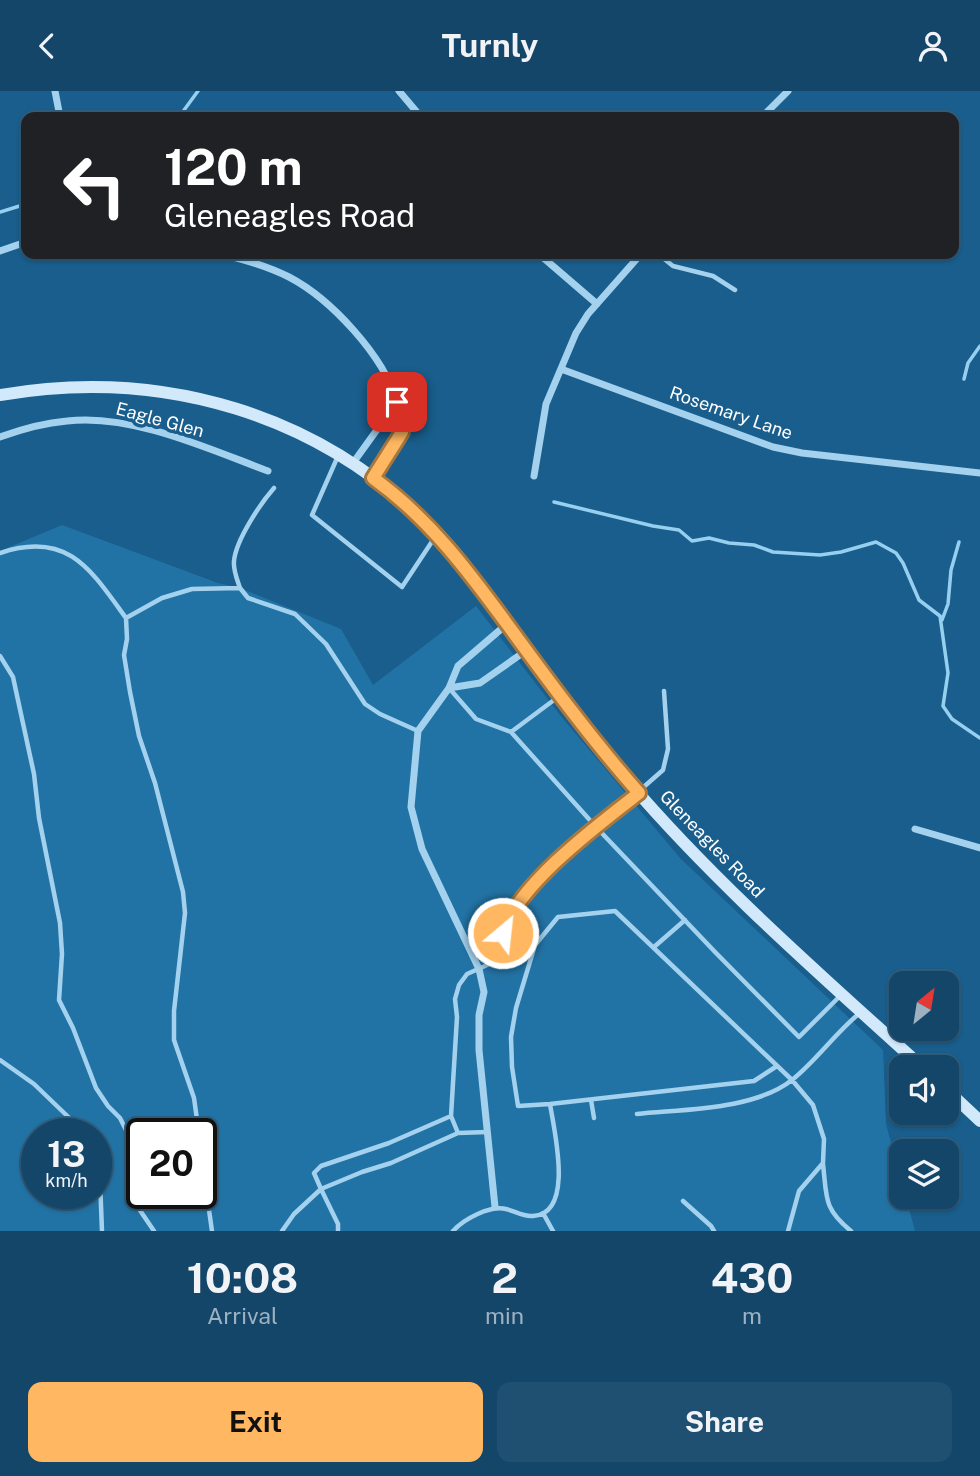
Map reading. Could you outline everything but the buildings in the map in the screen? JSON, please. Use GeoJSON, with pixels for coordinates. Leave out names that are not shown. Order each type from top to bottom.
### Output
{"type":"FeatureCollection","features":[{"type":"Feature","properties":{"kind":"street"},"geometry":{"type":"LineString","coordinates":[[55,91],[59,112]]}},
{"type":"Feature","properties":{"kind":"street"},"geometry":{"type":"LineString","coordinates":[[399,91],[417,112]]}},
{"type":"Feature","properties":{"kind":"street"},"geometry":{"type":"LineString","coordinates":[[767,112],[788,91]]}},
{"type":"Feature","properties":{"kind":"street"},"geometry":{"type":"LineString","coordinates":[[0,251],[21,244]]}},
{"type":"Feature","properties":{"kind":"street"},"geometry":{"type":"LineString","coordinates":[[239,259],[291,278],[331,307],[381,366],[393,389],[402,432],[373,478]]}},
{"type":"Feature","properties":{"kind":"street"},"geometry":{"type":"LineString","coordinates":[[545,259],[597,305]]}},
{"type":"Feature","properties":{"kind":"street"},"geometry":{"type":"LineString","coordinates":[[534,476],[545,404],[576,333],[637,259]]}},
{"type":"Feature","properties":{"kind":"street","name":"Rosemary Lane"},"geometry":{"type":"LineString","coordinates":[[561,369],[773,447],[814,455],[980,473]]}},
{"type":"Feature","properties":{"kind":"street","name":"Gleneagles Road"},"geometry":{"type":"LineString","coordinates":[[0,395],[86,385],[182,394],[268,420],[295,431],[353,463],[417,514],[455,555],[560,695],[639,793],[713,874],[909,1055]]}},
{"type":"Feature","properties":{"kind":"street"},"geometry":{"type":"LineString","coordinates":[[353,463],[397,402]]}},
{"type":"Feature","properties":{"kind":"street","name":"Eagle Glen"},"geometry":{"type":"LineString","coordinates":[[0,437],[22,429],[69,420],[103,421],[191,442],[268,471]]}},
{"type":"Feature","properties":{"kind":"street"},"geometry":{"type":"LineString","coordinates":[[495,1207],[479,1049],[479,1015],[484,992],[479,969],[422,849],[411,807],[418,731],[450,688],[458,666],[507,625]]}},
{"type":"Feature","properties":{"kind":"street"},"geometry":{"type":"LineString","coordinates":[[450,688],[480,683],[527,650]]}},
{"type":"Feature","properties":{"kind":"street"},"geometry":{"type":"LineString","coordinates":[[915,829],[980,848]]}},
{"type":"Feature","properties":{"kind":"street"},"geometry":{"type":"LineString","coordinates":[[959,1101],[980,1121]]}},
{"type":"Feature","properties":{"kind":"lane"},"geometry":{"type":"LineString","coordinates":[[665,259],[673,265],[713,276],[735,290]]}},
{"type":"Feature","properties":{"kind":"lane"},"geometry":{"type":"LineString","coordinates":[[339,455],[312,515],[402,587],[436,534]]}},
{"type":"Feature","properties":{"kind":"lane"},"geometry":{"type":"LineString","coordinates":[[274,488],[250,523],[235,554],[234,570],[240,588],[248,598],[295,614],[326,644],[365,704],[380,714],[418,731]]}},
{"type":"Feature","properties":{"kind":"lane"},"geometry":{"type":"LineString","coordinates":[[0,553],[36,547],[54,549],[77,558],[100,581],[126,618],[127,639],[124,655],[139,736],[155,783],[183,892],[185,913],[174,1011],[174,1040],[194,1098],[197,1118]]}},
{"type":"Feature","properties":{"kind":"lane"},"geometry":{"type":"LineString","coordinates":[[126,618],[162,598],[192,589],[240,588]]}},
{"type":"Feature","properties":{"kind":"lane"},"geometry":{"type":"LineString","coordinates":[[0,656],[13,677],[34,775],[39,818],[60,923],[62,954],[59,1000],[96,1088],[108,1107],[120,1118],[141,1160],[131,1197],[154,1231]]}},
{"type":"Feature","properties":{"kind":"lane"},"geometry":{"type":"LineString","coordinates":[[450,688],[476,719],[511,732],[596,827],[799,1037],[842,994]]}},
{"type":"Feature","properties":{"kind":"lane"},"geometry":{"type":"LineString","coordinates":[[458,1133],[451,1116],[457,1017],[455,999],[459,985],[467,974],[496,961],[503,949],[506,923],[540,878],[663,770],[668,749],[664,691]]}},
{"type":"Feature","properties":{"kind":"lane"},"geometry":{"type":"LineString","coordinates":[[511,732],[560,695]]}},
{"type":"Feature","properties":{"kind":"lane"},"geometry":{"type":"LineString","coordinates":[[777,1066],[754,1081],[518,1106],[511,1037],[516,1008],[535,945],[558,917],[615,911],[792,1080],[813,1105],[824,1139],[823,1163],[828,1203],[834,1217],[851,1231]]}},
{"type":"Feature","properties":{"kind":"lane"},"geometry":{"type":"LineString","coordinates":[[654,947],[685,920]]}},
{"type":"Feature","properties":{"kind":"lane"},"geometry":{"type":"LineString","coordinates":[[637,1114],[752,1101],[792,1080],[844,1025],[861,1012]]}},
{"type":"Feature","properties":{"kind":"lane"},"geometry":{"type":"LineString","coordinates":[[0,1060],[34,1084],[69,1118]]}},
{"type":"Feature","properties":{"kind":"lane"},"geometry":{"type":"LineString","coordinates":[[591,1100],[594,1118]]}},
{"type":"Feature","properties":{"kind":"lane"},"geometry":{"type":"LineString","coordinates":[[453,1231],[495,1207],[533,1216],[552,1206],[559,1186],[550,1104]]}},
{"type":"Feature","properties":{"kind":"lane"},"geometry":{"type":"LineString","coordinates":[[338,1231],[338,1224],[314,1173],[320,1165],[390,1143],[451,1116]]}},
{"type":"Feature","properties":{"kind":"lane"},"geometry":{"type":"LineString","coordinates":[[282,1231],[294,1214],[321,1189],[391,1163],[458,1133],[487,1132]]}},
{"type":"Feature","properties":{"kind":"lane"},"geometry":{"type":"LineString","coordinates":[[788,1231],[799,1191],[823,1163]]}},
{"type":"Feature","properties":{"kind":"lane"},"geometry":{"type":"LineString","coordinates":[[683,1201],[712,1226],[714,1231]]}},
{"type":"Feature","properties":{"kind":"lane"},"geometry":{"type":"LineString","coordinates":[[101,1209],[102,1231]]}},
{"type":"Feature","properties":{"kind":"lane"},"geometry":{"type":"LineString","coordinates":[[209,1209],[212,1231]]}},
{"type":"Feature","properties":{"kind":"lane"},"geometry":{"type":"LineString","coordinates":[[543,1213],[553,1231]]}},
{"type":"Feature","properties":{"kind":"shaded area"},"geometry":{"type":"Polygon","coordinates":[[[62,525],[218,583],[240,588],[341,629],[373,685],[476,606],[560,715],[681,859],[883,1050],[886,1124],[890,1139],[889,1209],[909,1209],[915,1231],[0,1231],[0,551],[62,525]]]}},
{"type":"Feature","properties":{"kind":"waterway"},"geometry":{"type":"LineString","coordinates":[[183,112],[198,91]]}},
{"type":"Feature","properties":{"kind":"waterway"},"geometry":{"type":"LineString","coordinates":[[0,212],[21,206]]}},
{"type":"Feature","properties":{"kind":"waterway"},"geometry":{"type":"LineString","coordinates":[[964,379],[968,363],[980,346]]}},
{"type":"Feature","properties":{"kind":"waterway"},"geometry":{"type":"LineString","coordinates":[[554,502],[679,530],[692,541],[709,538],[754,545],[773,552],[820,555],[876,542],[896,553],[919,600],[940,616],[948,673],[943,706],[952,719],[980,738]]}},
{"type":"Feature","properties":{"kind":"waterway"},"geometry":{"type":"LineString","coordinates":[[942,620],[948,604],[951,570],[959,542]]}},
{"type":"Feature","properties":{"kind":"route"},"geometry":{"type":"LineString","coordinates":[[397,402],[402,432],[373,478],[417,514],[455,555],[560,695],[639,793],[596,827],[540,878],[515,908],[503,933]]}}]}
